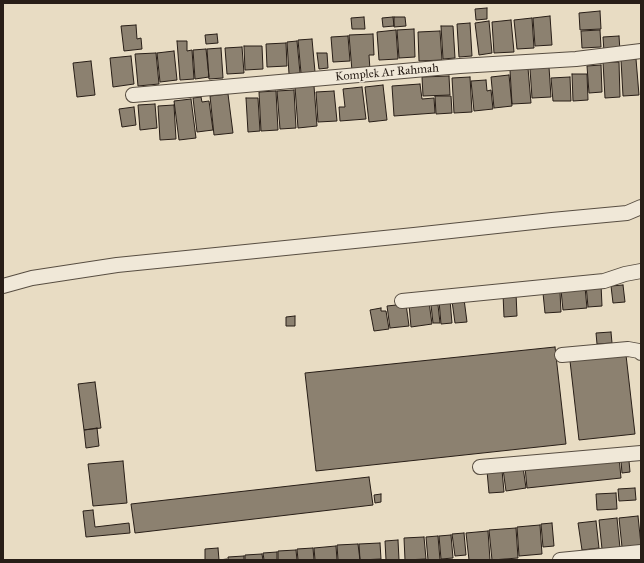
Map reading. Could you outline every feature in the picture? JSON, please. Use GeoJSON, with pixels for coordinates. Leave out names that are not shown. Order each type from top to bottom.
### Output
{"type":"FeatureCollection","features":[{"type":"Feature","properties":{"kind":"street","name":"Komplek Ar Rahmah"},"geometry":{"type":"LineString","coordinates":[[133,96],[460,66],[576,59],[641,51]]}},
{"type":"Feature","properties":{"kind":"street"},"geometry":{"type":"LineString","coordinates":[[3,286],[32,278],[117,265],[627,213],[641,207]]}},
{"type":"Feature","properties":{"kind":"street"},"geometry":{"type":"LineString","coordinates":[[402,301],[604,280],[641,271]]}},
{"type":"Feature","properties":{"kind":"street"},"geometry":{"type":"LineString","coordinates":[[562,355],[628,349],[639,351],[641,353]]}},
{"type":"Feature","properties":{"kind":"street"},"geometry":{"type":"LineString","coordinates":[[480,467],[641,453]]}},
{"type":"Feature","properties":{"kind":"street"},"geometry":{"type":"LineString","coordinates":[[560,560],[641,552]]}},
{"type":"Feature","properties":{"kind":"building"},"geometry":{"type":"Polygon","coordinates":[[[487,8],[487,19],[476,20],[475,9],[487,8]]]}},
{"type":"Feature","properties":{"kind":"building"},"geometry":{"type":"Polygon","coordinates":[[[600,11],[601,29],[580,30],[579,13],[600,11]]]}},
{"type":"Feature","properties":{"kind":"building"},"geometry":{"type":"Polygon","coordinates":[[[550,16],[552,45],[535,46],[533,18],[550,16]]]}},
{"type":"Feature","properties":{"kind":"building"},"geometry":{"type":"Polygon","coordinates":[[[364,17],[365,29],[352,29],[351,18],[364,17]]]}},
{"type":"Feature","properties":{"kind":"building"},"geometry":{"type":"Polygon","coordinates":[[[393,17],[394,26],[383,27],[382,18],[393,17]]]}},
{"type":"Feature","properties":{"kind":"building"},"geometry":{"type":"Polygon","coordinates":[[[394,17],[405,17],[406,26],[394,27],[394,17]]]}},
{"type":"Feature","properties":{"kind":"building"},"geometry":{"type":"Polygon","coordinates":[[[532,18],[534,48],[517,49],[514,20],[532,18]]]}},
{"type":"Feature","properties":{"kind":"building"},"geometry":{"type":"Polygon","coordinates":[[[511,20],[514,52],[494,53],[492,22],[511,20]]]}},
{"type":"Feature","properties":{"kind":"building"},"geometry":{"type":"Polygon","coordinates":[[[489,21],[492,53],[479,55],[475,23],[489,21]]]}},
{"type":"Feature","properties":{"kind":"building"},"geometry":{"type":"Polygon","coordinates":[[[470,23],[472,56],[459,57],[457,24],[470,23]]]}},
{"type":"Feature","properties":{"kind":"building"},"geometry":{"type":"Polygon","coordinates":[[[136,25],[137,39],[141,38],[142,49],[124,51],[121,26],[136,25]]]}},
{"type":"Feature","properties":{"kind":"building"},"geometry":{"type":"Polygon","coordinates":[[[441,26],[453,26],[455,58],[443,59],[441,26]]]}},
{"type":"Feature","properties":{"kind":"building"},"geometry":{"type":"Polygon","coordinates":[[[414,29],[415,57],[399,58],[397,30],[414,29]]]}},
{"type":"Feature","properties":{"kind":"building"},"geometry":{"type":"Polygon","coordinates":[[[396,30],[398,59],[379,60],[377,32],[396,30]]]}},
{"type":"Feature","properties":{"kind":"building"},"geometry":{"type":"Polygon","coordinates":[[[600,30],[601,47],[582,48],[581,31],[600,30]]]}},
{"type":"Feature","properties":{"kind":"building"},"geometry":{"type":"Polygon","coordinates":[[[440,31],[442,60],[419,61],[418,32],[440,31]]]}},
{"type":"Feature","properties":{"kind":"building"},"geometry":{"type":"Polygon","coordinates":[[[217,34],[218,43],[206,44],[205,35],[217,34]]]}},
{"type":"Feature","properties":{"kind":"building"},"geometry":{"type":"Polygon","coordinates":[[[373,34],[374,55],[369,55],[370,70],[352,71],[349,35],[373,34]]]}},
{"type":"Feature","properties":{"kind":"building"},"geometry":{"type":"Polygon","coordinates":[[[348,36],[350,61],[333,62],[331,37],[348,36]]]}},
{"type":"Feature","properties":{"kind":"building"},"geometry":{"type":"Polygon","coordinates":[[[619,36],[620,51],[604,52],[603,37],[619,36]]]}},
{"type":"Feature","properties":{"kind":"building"},"geometry":{"type":"Polygon","coordinates":[[[312,39],[315,72],[301,73],[298,40],[312,39]]]}},
{"type":"Feature","properties":{"kind":"building"},"geometry":{"type":"Polygon","coordinates":[[[177,41],[187,41],[187,51],[192,50],[194,79],[180,80],[177,41]]]}},
{"type":"Feature","properties":{"kind":"building"},"geometry":{"type":"Polygon","coordinates":[[[297,41],[300,73],[289,74],[287,42],[297,41]]]}},
{"type":"Feature","properties":{"kind":"building"},"geometry":{"type":"Polygon","coordinates":[[[286,43],[287,66],[267,67],[266,44],[286,43]]]}},
{"type":"Feature","properties":{"kind":"building"},"geometry":{"type":"Polygon","coordinates":[[[244,46],[262,46],[263,69],[245,70],[244,46]]]}},
{"type":"Feature","properties":{"kind":"building"},"geometry":{"type":"Polygon","coordinates":[[[242,47],[244,73],[227,74],[225,48],[242,47]]]}},
{"type":"Feature","properties":{"kind":"building"},"geometry":{"type":"Polygon","coordinates":[[[221,48],[223,78],[209,79],[207,49],[221,48]]]}},
{"type":"Feature","properties":{"kind":"building"},"geometry":{"type":"Polygon","coordinates":[[[206,49],[209,77],[195,79],[193,50],[206,49]]]}},
{"type":"Feature","properties":{"kind":"building"},"geometry":{"type":"Polygon","coordinates":[[[174,51],[177,80],[160,82],[157,53],[174,51]]]}},
{"type":"Feature","properties":{"kind":"building"},"geometry":{"type":"Polygon","coordinates":[[[156,53],[159,84],[138,86],[135,54],[156,53]]]}},
{"type":"Feature","properties":{"kind":"building"},"geometry":{"type":"Polygon","coordinates":[[[317,53],[327,53],[328,68],[319,69],[317,53]]]}},
{"type":"Feature","properties":{"kind":"building"},"geometry":{"type":"Polygon","coordinates":[[[131,56],[134,84],[113,87],[110,58],[131,56]]]}},
{"type":"Feature","properties":{"kind":"building"},"geometry":{"type":"Polygon","coordinates":[[[636,59],[639,95],[623,96],[621,60],[636,59]]]}},
{"type":"Feature","properties":{"kind":"building"},"geometry":{"type":"Polygon","coordinates":[[[91,61],[95,95],[77,97],[73,63],[91,61]]]}},
{"type":"Feature","properties":{"kind":"building"},"geometry":{"type":"Polygon","coordinates":[[[603,62],[619,62],[620,97],[605,98],[603,62]]]}},
{"type":"Feature","properties":{"kind":"building"},"geometry":{"type":"Polygon","coordinates":[[[601,65],[602,92],[589,93],[587,66],[601,65]]]}},
{"type":"Feature","properties":{"kind":"building"},"geometry":{"type":"Polygon","coordinates":[[[549,67],[551,97],[532,98],[530,69],[549,67]]]}},
{"type":"Feature","properties":{"kind":"building"},"geometry":{"type":"Polygon","coordinates":[[[528,68],[531,103],[512,104],[510,70],[528,68]]]}},
{"type":"Feature","properties":{"kind":"building"},"geometry":{"type":"Polygon","coordinates":[[[572,74],[587,74],[588,100],[573,101],[572,74]]]}},
{"type":"Feature","properties":{"kind":"building"},"geometry":{"type":"Polygon","coordinates":[[[509,75],[512,106],[494,108],[491,77],[509,75]]]}},
{"type":"Feature","properties":{"kind":"building"},"geometry":{"type":"Polygon","coordinates":[[[449,76],[450,95],[423,96],[422,77],[449,76]]]}},
{"type":"Feature","properties":{"kind":"building"},"geometry":{"type":"Polygon","coordinates":[[[470,77],[472,112],[454,113],[452,78],[470,77]]]}},
{"type":"Feature","properties":{"kind":"building"},"geometry":{"type":"Polygon","coordinates":[[[570,77],[571,101],[553,101],[551,78],[570,77]]]}},
{"type":"Feature","properties":{"kind":"building"},"geometry":{"type":"Polygon","coordinates":[[[486,80],[487,91],[491,90],[493,109],[474,111],[471,81],[486,80]]]}},
{"type":"Feature","properties":{"kind":"building"},"geometry":{"type":"Polygon","coordinates":[[[420,84],[422,99],[434,98],[435,113],[394,116],[392,86],[420,84]]]}},
{"type":"Feature","properties":{"kind":"building"},"geometry":{"type":"Polygon","coordinates":[[[383,85],[387,120],[369,122],[365,87],[383,85]]]}},
{"type":"Feature","properties":{"kind":"building"},"geometry":{"type":"Polygon","coordinates":[[[314,86],[317,126],[298,128],[295,87],[314,86]]]}},
{"type":"Feature","properties":{"kind":"building"},"geometry":{"type":"Polygon","coordinates":[[[362,87],[366,119],[340,121],[339,107],[345,107],[343,89],[362,87]]]}},
{"type":"Feature","properties":{"kind":"building"},"geometry":{"type":"Polygon","coordinates":[[[294,90],[296,128],[280,129],[277,91],[294,90]]]}},
{"type":"Feature","properties":{"kind":"building"},"geometry":{"type":"Polygon","coordinates":[[[276,91],[278,130],[261,131],[259,92],[276,91]]]}},
{"type":"Feature","properties":{"kind":"building"},"geometry":{"type":"Polygon","coordinates":[[[334,91],[337,121],[318,122],[316,92],[334,91]]]}},
{"type":"Feature","properties":{"kind":"building"},"geometry":{"type":"Polygon","coordinates":[[[228,94],[233,133],[214,135],[210,96],[228,94]]]}},
{"type":"Feature","properties":{"kind":"building"},"geometry":{"type":"Polygon","coordinates":[[[435,96],[451,96],[452,113],[436,114],[435,96]]]}},
{"type":"Feature","properties":{"kind":"building"},"geometry":{"type":"Polygon","coordinates":[[[201,97],[202,102],[209,101],[213,130],[197,132],[193,98],[201,97]]]}},
{"type":"Feature","properties":{"kind":"building"},"geometry":{"type":"Polygon","coordinates":[[[246,98],[258,98],[260,131],[248,132],[246,98]]]}},
{"type":"Feature","properties":{"kind":"building"},"geometry":{"type":"Polygon","coordinates":[[[191,99],[196,138],[179,140],[174,101],[191,99]]]}},
{"type":"Feature","properties":{"kind":"building"},"geometry":{"type":"Polygon","coordinates":[[[155,104],[157,128],[140,130],[138,105],[155,104]]]}},
{"type":"Feature","properties":{"kind":"building"},"geometry":{"type":"Polygon","coordinates":[[[174,105],[176,139],[160,140],[158,106],[174,105]]]}},
{"type":"Feature","properties":{"kind":"building"},"geometry":{"type":"Polygon","coordinates":[[[134,107],[136,125],[122,127],[119,109],[134,107]]]}},
{"type":"Feature","properties":{"kind":"building"},"geometry":{"type":"Polygon","coordinates":[[[601,284],[602,306],[588,307],[586,285],[601,284]]]}},
{"type":"Feature","properties":{"kind":"building"},"geometry":{"type":"Polygon","coordinates":[[[623,285],[625,302],[613,303],[611,286],[623,285]]]}},
{"type":"Feature","properties":{"kind":"building"},"geometry":{"type":"Polygon","coordinates":[[[585,287],[587,308],[563,310],[561,290],[585,287]]]}},
{"type":"Feature","properties":{"kind":"building"},"geometry":{"type":"Polygon","coordinates":[[[560,292],[561,312],[545,313],[543,293],[560,292]]]}},
{"type":"Feature","properties":{"kind":"building"},"geometry":{"type":"Polygon","coordinates":[[[516,293],[517,316],[504,317],[503,294],[516,293]]]}},
{"type":"Feature","properties":{"kind":"building"},"geometry":{"type":"Polygon","coordinates":[[[464,299],[467,322],[455,323],[452,301],[464,299]]]}},
{"type":"Feature","properties":{"kind":"building"},"geometry":{"type":"Polygon","coordinates":[[[450,300],[452,323],[441,324],[439,301],[450,300]]]}},
{"type":"Feature","properties":{"kind":"building"},"geometry":{"type":"Polygon","coordinates":[[[429,302],[432,324],[411,327],[409,304],[429,302]]]}},
{"type":"Feature","properties":{"kind":"building"},"geometry":{"type":"Polygon","coordinates":[[[406,304],[409,326],[390,328],[387,306],[406,304]]]}},
{"type":"Feature","properties":{"kind":"building"},"geometry":{"type":"Polygon","coordinates":[[[431,305],[438,305],[440,323],[433,323],[431,305]]]}},
{"type":"Feature","properties":{"kind":"building"},"geometry":{"type":"Polygon","coordinates":[[[381,308],[381,311],[386,311],[389,329],[374,331],[370,310],[381,308]]]}},
{"type":"Feature","properties":{"kind":"building"},"geometry":{"type":"Polygon","coordinates":[[[295,316],[295,326],[286,326],[286,317],[295,316]]]}},
{"type":"Feature","properties":{"kind":"building"},"geometry":{"type":"Polygon","coordinates":[[[611,332],[612,343],[597,344],[596,333],[611,332]]]}},
{"type":"Feature","properties":{"kind":"building"},"geometry":{"type":"Polygon","coordinates":[[[555,347],[566,444],[316,471],[305,373],[555,347]]]}},
{"type":"Feature","properties":{"kind":"building"},"geometry":{"type":"Polygon","coordinates":[[[626,355],[635,434],[579,440],[570,361],[626,355]]]}},
{"type":"Feature","properties":{"kind":"building"},"geometry":{"type":"Polygon","coordinates":[[[95,382],[101,428],[84,430],[78,384],[95,382]]]}},
{"type":"Feature","properties":{"kind":"building"},"geometry":{"type":"Polygon","coordinates":[[[97,428],[99,446],[86,448],[84,430],[97,428]]]}},
{"type":"Feature","properties":{"kind":"building"},"geometry":{"type":"Polygon","coordinates":[[[619,457],[621,478],[527,488],[525,467],[619,457]]]}},
{"type":"Feature","properties":{"kind":"building"},"geometry":{"type":"Polygon","coordinates":[[[123,461],[127,503],[93,506],[88,464],[123,461]]]}},
{"type":"Feature","properties":{"kind":"building"},"geometry":{"type":"Polygon","coordinates":[[[621,461],[629,461],[630,472],[622,473],[621,461]]]}},
{"type":"Feature","properties":{"kind":"building"},"geometry":{"type":"Polygon","coordinates":[[[523,467],[526,488],[506,491],[503,469],[523,467]]]}},
{"type":"Feature","properties":{"kind":"building"},"geometry":{"type":"Polygon","coordinates":[[[502,470],[504,492],[489,493],[487,471],[502,470]]]}},
{"type":"Feature","properties":{"kind":"building"},"geometry":{"type":"Polygon","coordinates":[[[369,477],[373,505],[135,533],[131,504],[369,477]]]}},
{"type":"Feature","properties":{"kind":"building"},"geometry":{"type":"Polygon","coordinates":[[[635,488],[636,500],[619,501],[618,489],[635,488]]]}},
{"type":"Feature","properties":{"kind":"building"},"geometry":{"type":"Polygon","coordinates":[[[616,493],[617,509],[597,510],[596,494],[616,493]]]}},
{"type":"Feature","properties":{"kind":"building"},"geometry":{"type":"Polygon","coordinates":[[[381,494],[381,502],[375,503],[374,495],[381,494]]]}},
{"type":"Feature","properties":{"kind":"building"},"geometry":{"type":"Polygon","coordinates":[[[93,510],[95,527],[129,523],[130,533],[86,537],[83,511],[93,510]]]}},
{"type":"Feature","properties":{"kind":"building"},"geometry":{"type":"Polygon","coordinates":[[[638,516],[641,545],[622,547],[619,518],[638,516]]]}},
{"type":"Feature","properties":{"kind":"building"},"geometry":{"type":"Polygon","coordinates":[[[617,518],[620,548],[602,549],[599,520],[617,518]]]}},
{"type":"Feature","properties":{"kind":"building"},"geometry":{"type":"Polygon","coordinates":[[[596,521],[599,548],[582,550],[578,523],[596,521]]]}},
{"type":"Feature","properties":{"kind":"building"},"geometry":{"type":"Polygon","coordinates":[[[552,523],[554,546],[543,547],[541,524],[552,523]]]}},
{"type":"Feature","properties":{"kind":"building"},"geometry":{"type":"Polygon","coordinates":[[[540,525],[542,554],[519,556],[517,527],[540,525]]]}},
{"type":"Feature","properties":{"kind":"building"},"geometry":{"type":"Polygon","coordinates":[[[516,528],[518,558],[492,560],[489,530],[516,528]]]}},
{"type":"Feature","properties":{"kind":"building"},"geometry":{"type":"Polygon","coordinates":[[[488,531],[490,560],[469,560],[466,533],[488,531]]]}},
{"type":"Feature","properties":{"kind":"building"},"geometry":{"type":"Polygon","coordinates":[[[464,533],[466,555],[455,556],[452,534],[464,533]]]}},
{"type":"Feature","properties":{"kind":"building"},"geometry":{"type":"Polygon","coordinates":[[[451,535],[453,558],[441,559],[439,536],[451,535]]]}},
{"type":"Feature","properties":{"kind":"building"},"geometry":{"type":"Polygon","coordinates":[[[438,536],[440,560],[428,560],[426,537],[438,536]]]}},
{"type":"Feature","properties":{"kind":"building"},"geometry":{"type":"Polygon","coordinates":[[[424,537],[426,559],[405,560],[404,538],[424,537]]]}},
{"type":"Feature","properties":{"kind":"building"},"geometry":{"type":"Polygon","coordinates":[[[398,540],[399,560],[386,560],[385,541],[398,540]]]}},
{"type":"Feature","properties":{"kind":"building"},"geometry":{"type":"Polygon","coordinates":[[[380,543],[381,559],[360,560],[359,544],[380,543]]]}},
{"type":"Feature","properties":{"kind":"building"},"geometry":{"type":"Polygon","coordinates":[[[358,544],[360,560],[338,560],[337,545],[358,544]]]}},
{"type":"Feature","properties":{"kind":"building"},"geometry":{"type":"Polygon","coordinates":[[[336,546],[337,560],[315,560],[314,548],[336,546]]]}},
{"type":"Feature","properties":{"kind":"building"},"geometry":{"type":"Polygon","coordinates":[[[218,548],[219,560],[205,560],[205,549],[218,548]]]}},
{"type":"Feature","properties":{"kind":"building"},"geometry":{"type":"Polygon","coordinates":[[[313,548],[314,560],[298,560],[297,549],[313,548]]]}},
{"type":"Feature","properties":{"kind":"building"},"geometry":{"type":"Polygon","coordinates":[[[296,550],[297,560],[278,560],[278,551],[296,550]]]}},
{"type":"Feature","properties":{"kind":"building"},"geometry":{"type":"Polygon","coordinates":[[[277,552],[277,560],[264,560],[263,553],[277,552]]]}},
{"type":"Feature","properties":{"kind":"building"},"geometry":{"type":"Polygon","coordinates":[[[262,554],[263,560],[245,560],[245,555],[262,554]]]}},
{"type":"Feature","properties":{"kind":"building"},"geometry":{"type":"Polygon","coordinates":[[[244,556],[244,560],[228,560],[228,557],[244,556]]]}}]}
